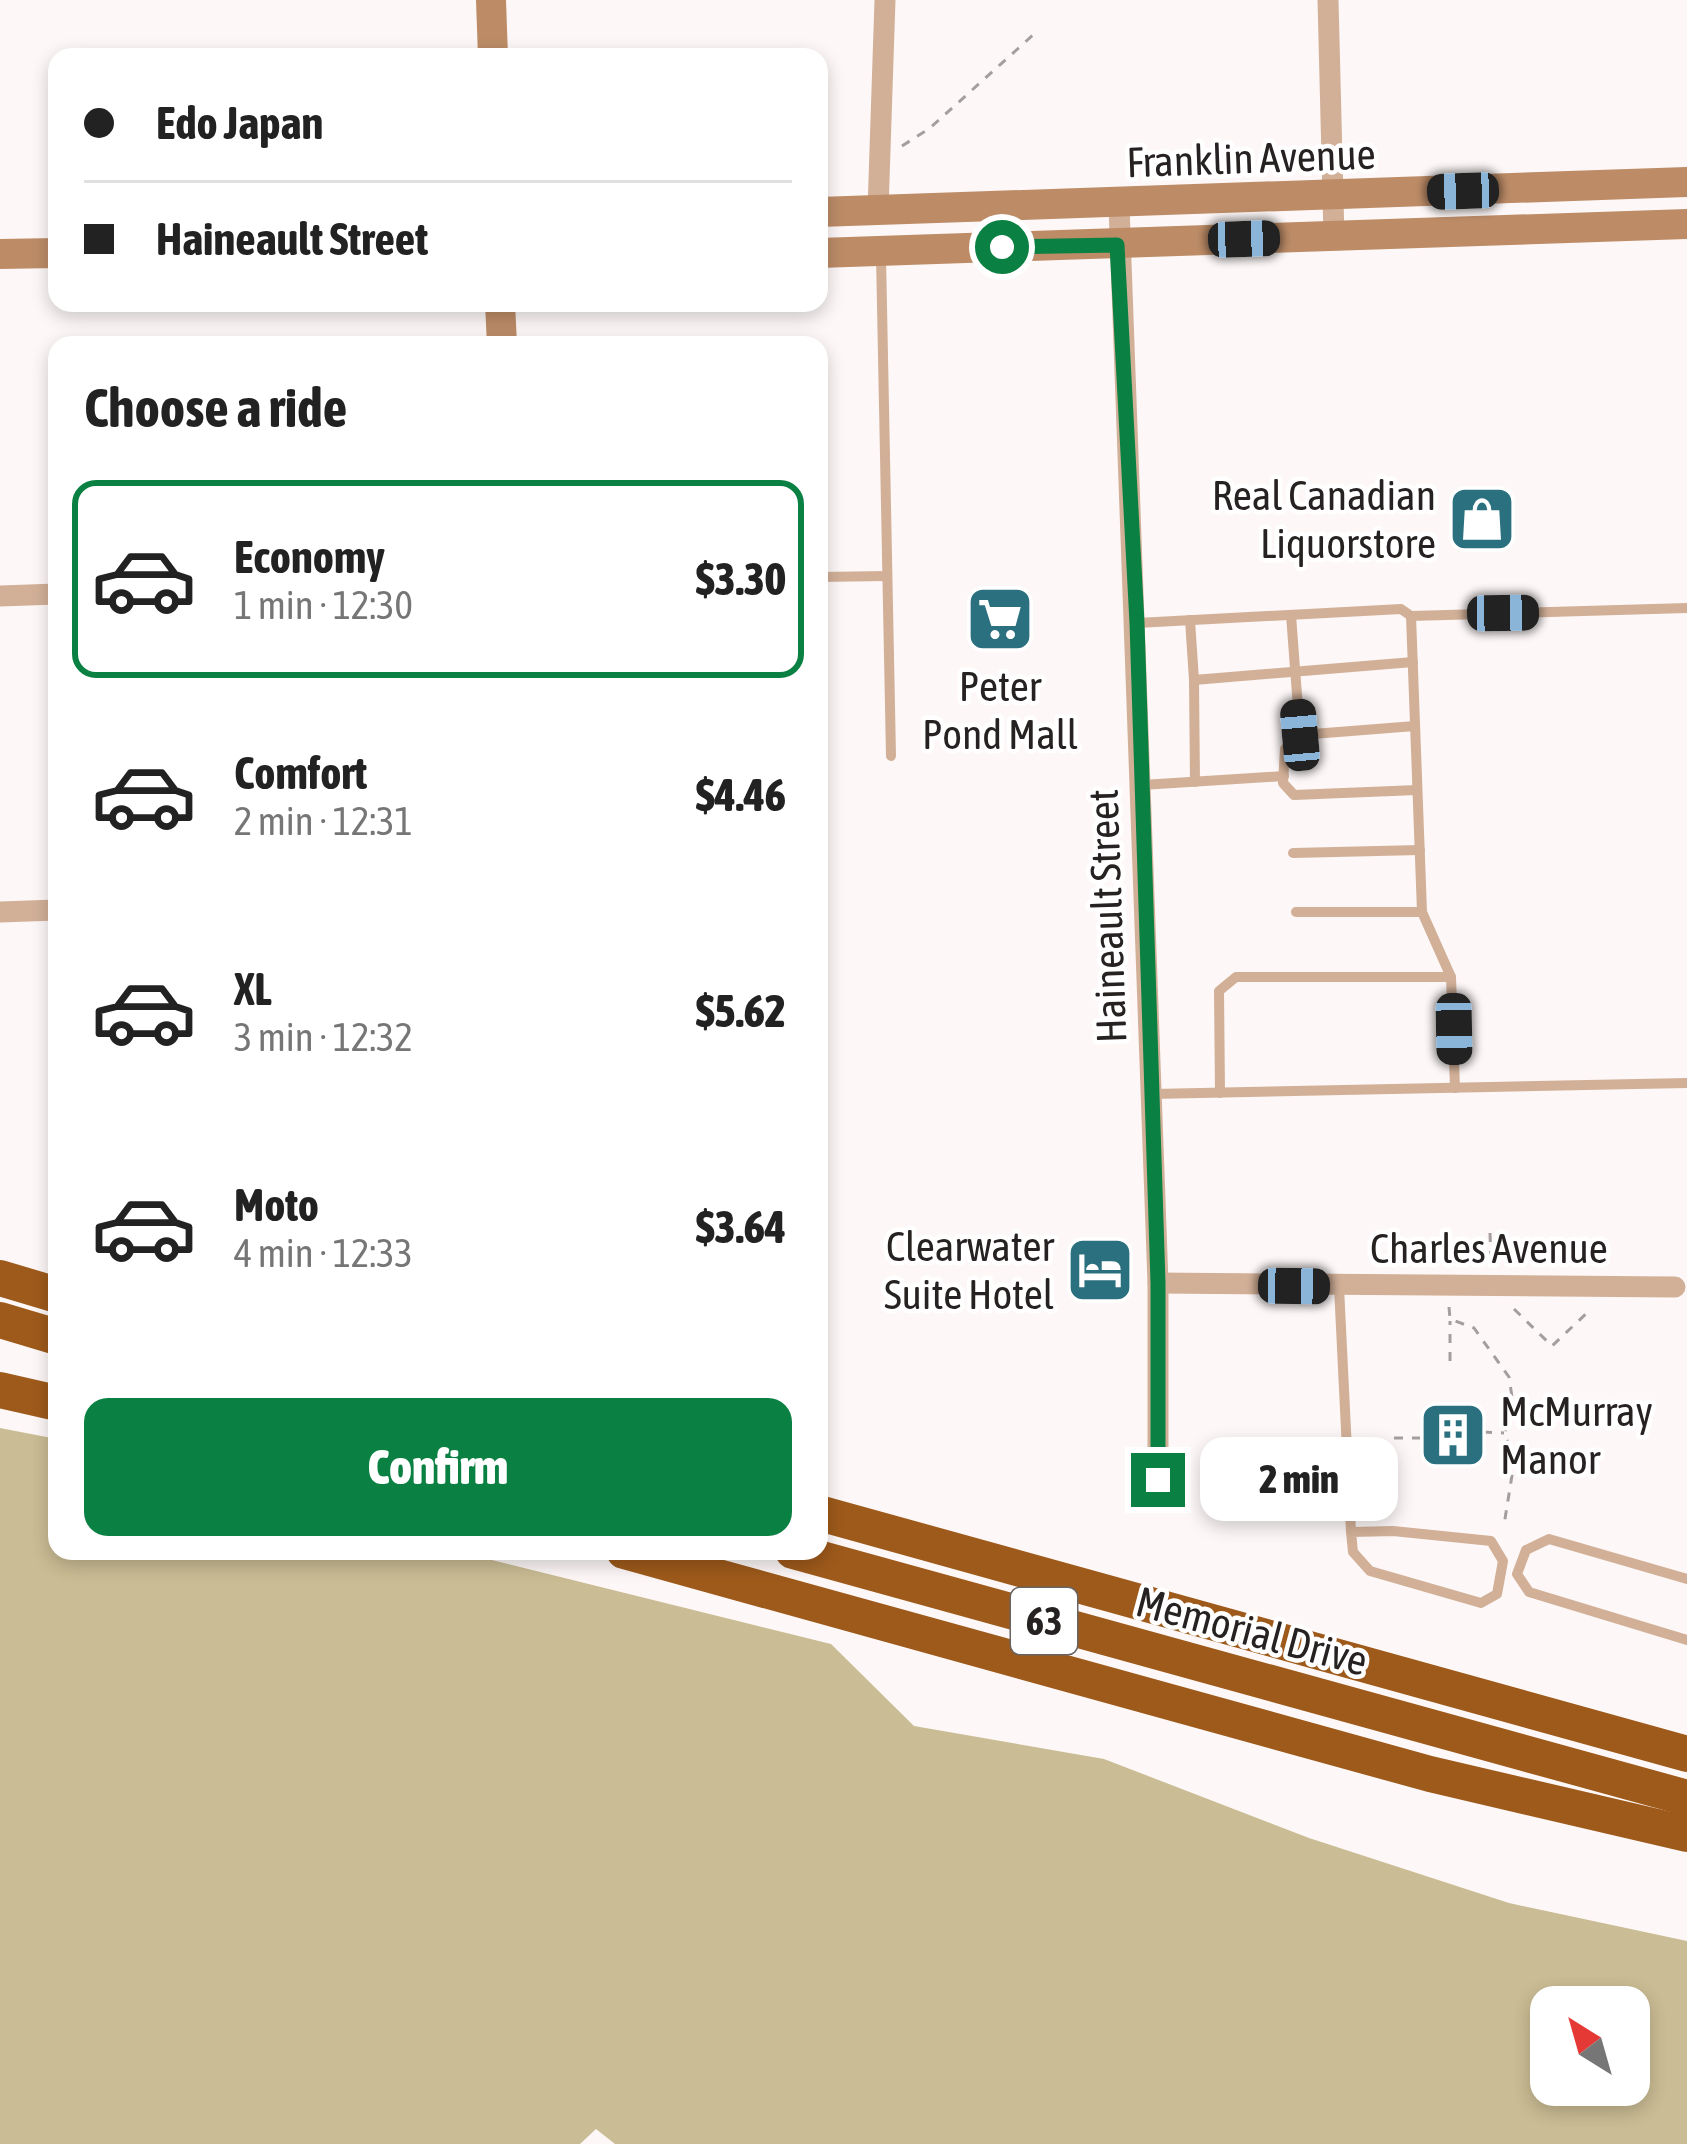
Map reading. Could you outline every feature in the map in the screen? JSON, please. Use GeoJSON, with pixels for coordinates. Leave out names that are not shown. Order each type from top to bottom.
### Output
{"type":"FeatureCollection","features":[{"type":"Feature","properties":{"kind":"highway"},"geometry":{"type":"LineString","coordinates":[[0,1278],[48,1292]]}},
{"type":"Feature","properties":{"kind":"highway"},"geometry":{"type":"LineString","coordinates":[[0,1320],[48,1334]]}},
{"type":"Feature","properties":{"kind":"highway"},"geometry":{"type":"LineString","coordinates":[[0,1390],[48,1401]]}},
{"type":"Feature","properties":{"kind":"highway","name":"Memorial Drive"},"geometry":{"type":"LineString","coordinates":[[828,1516],[1286,1647],[1687,1754]]}},
{"type":"Feature","properties":{"kind":"highway"},"geometry":{"type":"LineString","coordinates":[[657,1560],[1430,1774],[1687,1834]]}},
{"type":"Feature","properties":{"kind":"highway","name":"Memorial Drive"},"geometry":{"type":"LineString","coordinates":[[826,1560],[1687,1798]]}},
{"type":"Feature","properties":{"kind":"main road"},"geometry":{"type":"LineString","coordinates":[[491,0],[493,48]]}},
{"type":"Feature","properties":{"kind":"main road","name":"Franklin Avenue"},"geometry":{"type":"LineString","coordinates":[[828,212],[1119,206],[1687,182]]}},
{"type":"Feature","properties":{"kind":"main road","name":"Franklin Avenue"},"geometry":{"type":"LineString","coordinates":[[828,253],[1687,224]]}},
{"type":"Feature","properties":{"kind":"main road"},"geometry":{"type":"LineString","coordinates":[[0,254],[48,253]]}},
{"type":"Feature","properties":{"kind":"street"},"geometry":{"type":"LineString","coordinates":[[878,210],[885,0]]}},
{"type":"Feature","properties":{"kind":"street"},"geometry":{"type":"LineString","coordinates":[[1328,0],[1334,236]]}},
{"type":"Feature","properties":{"kind":"street","name":"Haineault Street"},"geometry":{"type":"LineString","coordinates":[[1119,206],[1158,1283],[1158,1480]]}},
{"type":"Feature","properties":{"kind":"street"},"geometry":{"type":"LineString","coordinates":[[0,596],[48,594]]}},
{"type":"Feature","properties":{"kind":"street"},"geometry":{"type":"LineString","coordinates":[[0,912],[48,910]]}},
{"type":"Feature","properties":{"kind":"street","name":"Charles Avenue"},"geometry":{"type":"LineString","coordinates":[[1158,1283],[1681,1289]]}},
{"type":"Feature","properties":{"kind":"lane"},"geometry":{"type":"LineString","coordinates":[[881,251],[891,756]]}},
{"type":"Feature","properties":{"kind":"lane"},"geometry":{"type":"LineString","coordinates":[[828,577],[887,576]]}},
{"type":"Feature","properties":{"kind":"lane"},"geometry":{"type":"LineString","coordinates":[[1137,623],[1401,609],[1411,616],[1687,608]]}},
{"type":"Feature","properties":{"kind":"lane"},"geometry":{"type":"LineString","coordinates":[[1291,615],[1300,735]]}},
{"type":"Feature","properties":{"kind":"lane"},"geometry":{"type":"LineString","coordinates":[[1411,616],[1422,912],[1451,977],[1455,1088]]}},
{"type":"Feature","properties":{"kind":"lane"},"geometry":{"type":"LineString","coordinates":[[1190,620],[1195,782]]}},
{"type":"Feature","properties":{"kind":"lane"},"geometry":{"type":"LineString","coordinates":[[1194,680],[1413,662]]}},
{"type":"Feature","properties":{"kind":"lane"},"geometry":{"type":"LineString","coordinates":[[1415,726],[1300,735],[1285,749],[1284,776],[1286,790],[1294,795],[1418,790]]}},
{"type":"Feature","properties":{"kind":"lane"},"geometry":{"type":"LineString","coordinates":[[1142,785],[1284,776]]}},
{"type":"Feature","properties":{"kind":"lane"},"geometry":{"type":"LineString","coordinates":[[1293,853],[1420,850]]}},
{"type":"Feature","properties":{"kind":"lane"},"geometry":{"type":"LineString","coordinates":[[1296,912],[1422,912]]}},
{"type":"Feature","properties":{"kind":"lane"},"geometry":{"type":"LineString","coordinates":[[1220,1094],[1219,991],[1236,977],[1451,977]]}},
{"type":"Feature","properties":{"kind":"lane"},"geometry":{"type":"LineString","coordinates":[[1152,1094],[1687,1083]]}},
{"type":"Feature","properties":{"kind":"lane"},"geometry":{"type":"LineString","coordinates":[[1339,1287],[1353,1552],[1370,1571],[1481,1603],[1497,1594],[1502,1561],[1491,1541],[1394,1531],[1352,1532]]}},
{"type":"Feature","properties":{"kind":"lane"},"geometry":{"type":"LineString","coordinates":[[1687,1579],[1550,1539],[1526,1550],[1517,1574],[1529,1592],[1687,1640]]}},
{"type":"Feature","properties":{"kind":"path"},"geometry":{"type":"LineString","coordinates":[[880,160],[930,128],[1033,35]]}},
{"type":"Feature","properties":{"kind":"path"},"geometry":{"type":"LineString","coordinates":[[1490,1233],[1492,1288],[1552,1346],[1615,1286]]}},
{"type":"Feature","properties":{"kind":"path"},"geometry":{"type":"LineString","coordinates":[[1447,1288],[1450,1360]]}},
{"type":"Feature","properties":{"kind":"path"},"geometry":{"type":"LineString","coordinates":[[1450,1319],[1474,1328],[1509,1376],[1512,1397],[1505,1433],[1514,1463],[1504,1525]]}},
{"type":"Feature","properties":{"kind":"path"},"geometry":{"type":"LineString","coordinates":[[1483,1432],[1505,1433]]}},
{"type":"Feature","properties":{"kind":"path"},"geometry":{"type":"LineString","coordinates":[[1394,1438],[1420,1438]]}},
{"type":"Feature","properties":{"kind":"shaded area"},"geometry":{"type":"Polygon","coordinates":[[[0,1428],[48,1437],[48,1560],[492,1560],[831,1644],[914,1726],[1104,1759],[1309,1838],[1509,1903],[1687,1941],[1687,2144],[615,2144],[596,2129],[580,2144],[0,2144],[0,1428]]]}},
{"type":"Feature","properties":{"kind":"place","name":"Real Canadian Liquorstore"},"geometry":{"type":"Point","coordinates":[1482,519]}},
{"type":"Feature","properties":{"kind":"place","name":"Peter Pond Mall"},"geometry":{"type":"Point","coordinates":[1000,619]}},
{"type":"Feature","properties":{"kind":"place","name":"Clearwater Suite Hotel"},"geometry":{"type":"Point","coordinates":[1100,1270]}},
{"type":"Feature","properties":{"kind":"place","name":"McMurray Manor"},"geometry":{"type":"Point","coordinates":[1453,1435]}},
{"type":"Feature","properties":{"kind":"route"},"geometry":{"type":"LineString","coordinates":[[1002,247],[1117,245],[1137,623],[1158,1283],[1158,1480]]}}]}
